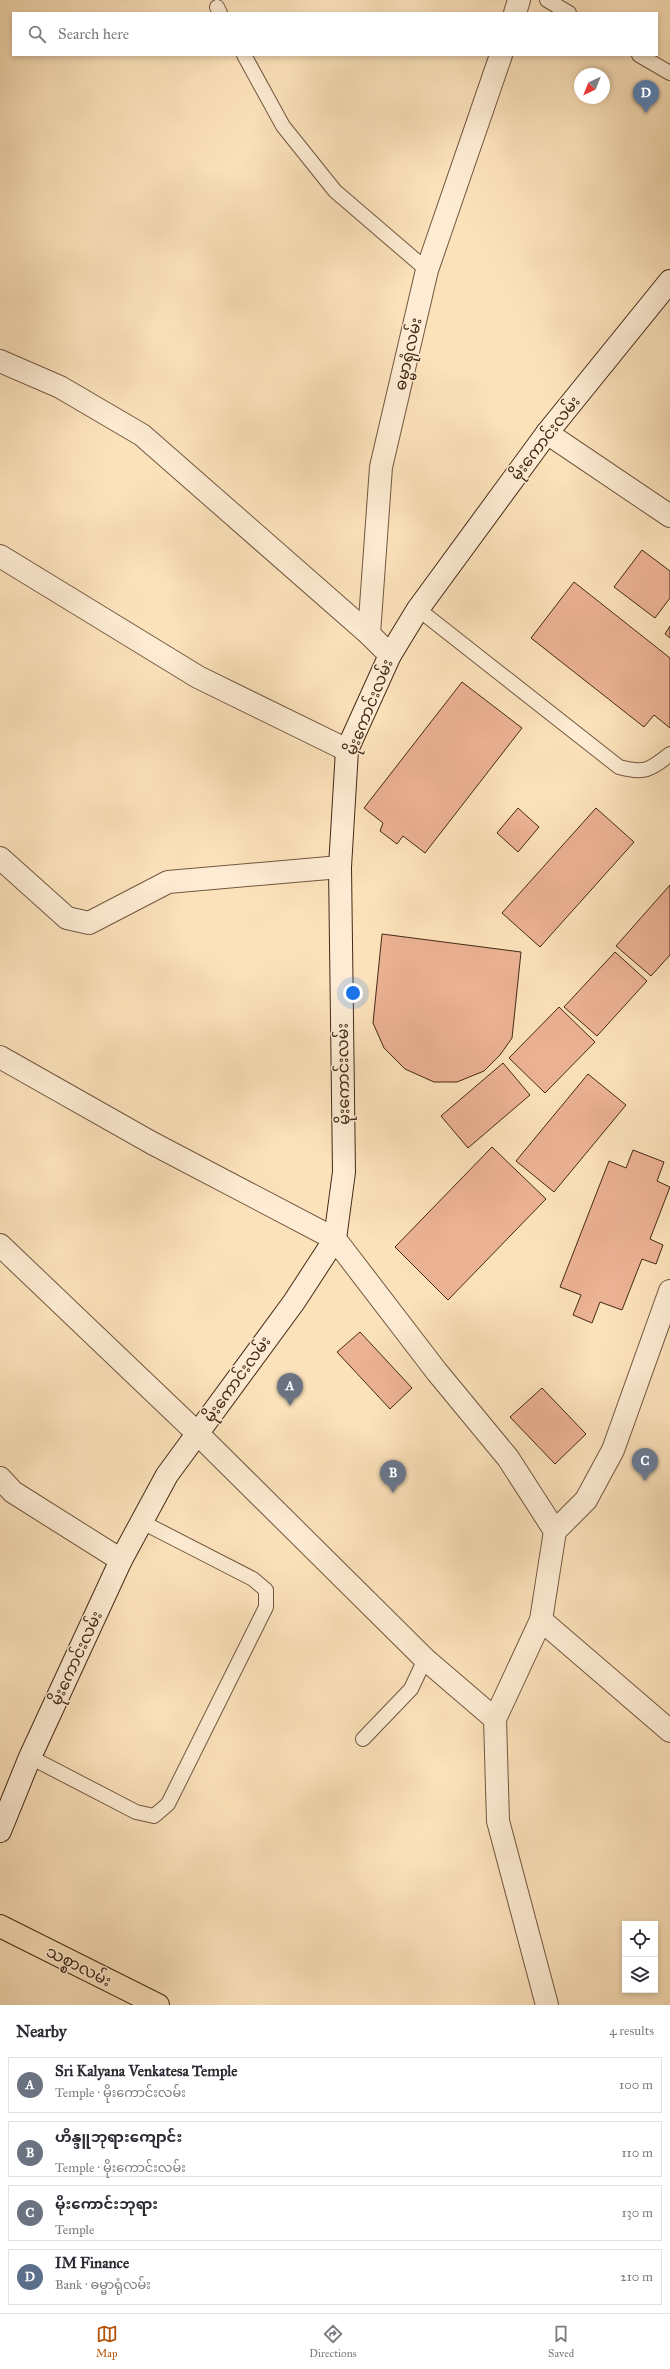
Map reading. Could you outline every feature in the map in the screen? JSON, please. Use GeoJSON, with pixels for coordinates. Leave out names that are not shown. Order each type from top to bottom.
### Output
{"type":"FeatureCollection","features":[{"type":"Feature","properties":{"kind":"main road","name":"သစ္စာလမ်း"},"geometry":{"type":"LineString","coordinates":[[0,1926],[158,2005]]}},
{"type":"Feature","properties":{"kind":"street"},"geometry":{"type":"LineString","coordinates":[[515,12],[519,0]]}},
{"type":"Feature","properties":{"kind":"street","name":"ဓမ္မာရုံလမ်း"},"geometry":{"type":"LineString","coordinates":[[369,634],[382,467],[427,270],[501,56]]}},
{"type":"Feature","properties":{"kind":"street","name":"မိုးကောင်းလမ်း"},"geometry":{"type":"LineString","coordinates":[[0,1830],[30,1757],[121,1560],[167,1476],[294,1302],[335,1239],[344,1172],[340,867],[347,750],[390,655],[418,609],[547,433],[670,281]]}},
{"type":"Feature","properties":{"kind":"street"},"geometry":{"type":"LineString","coordinates":[[0,361],[60,387],[142,435],[369,634],[390,655]]}},
{"type":"Feature","properties":{"kind":"street"},"geometry":{"type":"LineString","coordinates":[[547,433],[670,516]]}},
{"type":"Feature","properties":{"kind":"street"},"geometry":{"type":"LineString","coordinates":[[0,556],[198,677],[347,750]]}},
{"type":"Feature","properties":{"kind":"street"},"geometry":{"type":"LineString","coordinates":[[0,858],[67,918],[90,923],[168,882],[340,867]]}},
{"type":"Feature","properties":{"kind":"street"},"geometry":{"type":"LineString","coordinates":[[0,1056],[152,1143],[335,1239],[437,1372],[508,1458],[555,1531]]}},
{"type":"Feature","properties":{"kind":"street"},"geometry":{"type":"LineString","coordinates":[[0,1246],[197,1433],[425,1659],[496,1719]]}},
{"type":"Feature","properties":{"kind":"street"},"geometry":{"type":"LineString","coordinates":[[547,2005],[498,1821],[496,1719],[541,1620],[555,1531],[586,1500],[613,1450],[670,1291]]}},
{"type":"Feature","properties":{"kind":"street"},"geometry":{"type":"LineString","coordinates":[[0,1478],[14,1492],[121,1560]]}},
{"type":"Feature","properties":{"kind":"street"},"geometry":{"type":"LineString","coordinates":[[541,1620],[670,1731]]}},
{"type":"Feature","properties":{"kind":"lane"},"geometry":{"type":"LineString","coordinates":[[547,0],[567,12]]}},
{"type":"Feature","properties":{"kind":"lane"},"geometry":{"type":"LineString","coordinates":[[245,56],[284,126],[335,191],[427,270]]}},
{"type":"Feature","properties":{"kind":"lane"},"geometry":{"type":"LineString","coordinates":[[641,56],[670,73]]}},
{"type":"Feature","properties":{"kind":"lane"},"geometry":{"type":"LineString","coordinates":[[418,609],[619,767],[634,771],[649,770],[670,754]]}},
{"type":"Feature","properties":{"kind":"lane"},"geometry":{"type":"LineString","coordinates":[[30,1757],[136,1812],[154,1816],[168,1804],[266,1607],[266,1590],[253,1579],[142,1522]]}},
{"type":"Feature","properties":{"kind":"lane"},"geometry":{"type":"LineString","coordinates":[[363,1740],[410,1689],[425,1659]]}},
{"type":"Feature","properties":{"kind":"building"},"geometry":{"type":"Polygon","coordinates":[[[642,550],[670,571],[670,598],[655,618],[614,587],[642,550]]]}},
{"type":"Feature","properties":{"kind":"building"},"geometry":{"type":"Polygon","coordinates":[[[574,582],[670,658],[670,728],[654,715],[644,727],[531,638],[574,582]]]}},
{"type":"Feature","properties":{"kind":"building"},"geometry":{"type":"Polygon","coordinates":[[[670,626],[670,638],[665,634],[670,626]]]}},
{"type":"Feature","properties":{"kind":"building"},"geometry":{"type":"Polygon","coordinates":[[[462,682],[522,728],[425,853],[403,836],[397,844],[380,831],[383,823],[364,808],[462,682]]]}},
{"type":"Feature","properties":{"kind":"building"},"geometry":{"type":"Polygon","coordinates":[[[518,808],[539,827],[518,852],[497,833],[518,808]]]}},
{"type":"Feature","properties":{"kind":"building"},"geometry":{"type":"Polygon","coordinates":[[[596,808],[634,842],[540,947],[502,913],[596,808]]]}},
{"type":"Feature","properties":{"kind":"building"},"geometry":{"type":"Polygon","coordinates":[[[670,885],[670,955],[651,976],[616,946],[670,885]]]}},
{"type":"Feature","properties":{"kind":"building"},"geometry":{"type":"Polygon","coordinates":[[[382,934],[521,952],[512,1038],[500,1055],[484,1071],[457,1082],[434,1082],[405,1069],[384,1048],[373,1023],[382,934]]]}},
{"type":"Feature","properties":{"kind":"building"},"geometry":{"type":"Polygon","coordinates":[[[615,952],[647,981],[597,1036],[564,1007],[615,952]]]}},
{"type":"Feature","properties":{"kind":"building"},"geometry":{"type":"Polygon","coordinates":[[[559,1007],[595,1042],[545,1093],[509,1058],[559,1007]]]}},
{"type":"Feature","properties":{"kind":"building"},"geometry":{"type":"Polygon","coordinates":[[[503,1063],[530,1095],[468,1148],[441,1116],[503,1063]]]}},
{"type":"Feature","properties":{"kind":"building"},"geometry":{"type":"Polygon","coordinates":[[[588,1074],[626,1105],[554,1192],[516,1161],[588,1074]]]}},
{"type":"Feature","properties":{"kind":"building"},"geometry":{"type":"Polygon","coordinates":[[[492,1147],[546,1199],[448,1300],[395,1247],[492,1147]]]}},
{"type":"Feature","properties":{"kind":"building"},"geometry":{"type":"Polygon","coordinates":[[[633,1150],[664,1162],[657,1181],[670,1187],[650,1239],[663,1245],[656,1264],[642,1259],[622,1310],[600,1302],[592,1323],[573,1315],[581,1295],[560,1287],[609,1161],[626,1168],[633,1150]]]}},
{"type":"Feature","properties":{"kind":"building"},"geometry":{"type":"Polygon","coordinates":[[[360,1332],[412,1388],[390,1409],[337,1352],[360,1332]]]}},
{"type":"Feature","properties":{"kind":"building"},"geometry":{"type":"Polygon","coordinates":[[[542,1388],[586,1434],[555,1464],[510,1417],[542,1388]]]}},
{"type":"Feature","properties":{"kind":"place","name":"IM Finance"},"geometry":{"type":"Point","coordinates":[646,113]}},
{"type":"Feature","properties":{"kind":"place","name":"Sri Kalyana Venkatesa Temple"},"geometry":{"type":"Point","coordinates":[290,1406]}},
{"type":"Feature","properties":{"kind":"place","name":"မိုးကောင်းဘုရား"},"geometry":{"type":"Point","coordinates":[645,1481]}},
{"type":"Feature","properties":{"kind":"place","name":"ဟိန္ဒူဘုရားကျောင်း"},"geometry":{"type":"Point","coordinates":[393,1493]}}]}
